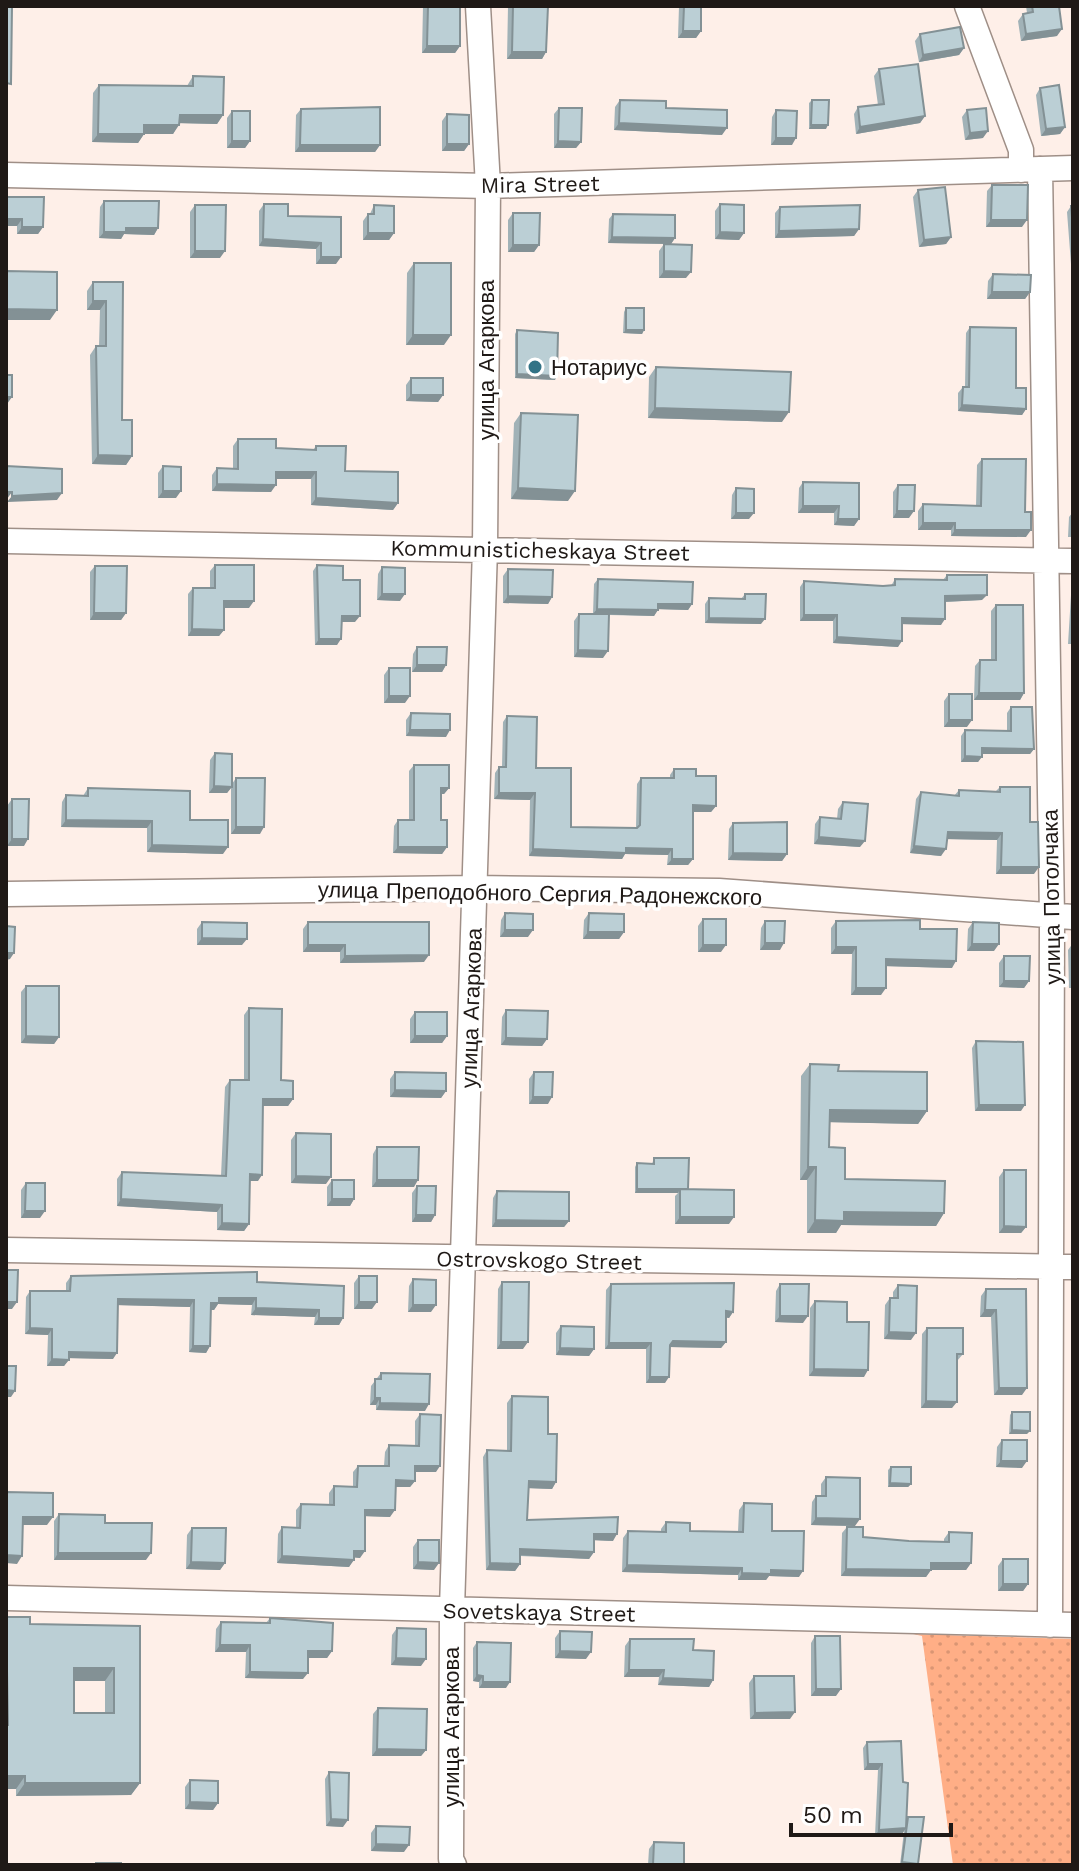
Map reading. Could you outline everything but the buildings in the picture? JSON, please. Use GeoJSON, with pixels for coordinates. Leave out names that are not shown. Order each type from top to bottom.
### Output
{"type":"FeatureCollection","features":[{"type":"Feature","properties":{"kind":"street","name":"улица Агаркова"},"geometry":{"type":"LineString","coordinates":[[454,1865],[451,1859],[452,1609],[485,548],[488,186],[478,6]]}},
{"type":"Feature","properties":{"kind":"street","name":"улица Потолчака"},"geometry":{"type":"LineString","coordinates":[[967,6],[1031,169],[1062,917],[1061,1625]]}},
{"type":"Feature","properties":{"kind":"street","name":"Mira Street"},"geometry":{"type":"LineString","coordinates":[[6,175],[488,186],[1073,168]]}},
{"type":"Feature","properties":{"kind":"street","name":"Kommunisticheskaya Street"},"geometry":{"type":"LineString","coordinates":[[6,541],[1073,561]]}},
{"type":"Feature","properties":{"kind":"street","name":"улица Преподобного Сергия Радонежского"},"geometry":{"type":"LineString","coordinates":[[6,894],[474,888],[719,891],[1062,917]]}},
{"type":"Feature","properties":{"kind":"street","name":"Ostrovskogo Street"},"geometry":{"type":"LineString","coordinates":[[6,1250],[1063,1267]]}},
{"type":"Feature","properties":{"kind":"street","name":"Sovetskaya Street"},"geometry":{"type":"LineString","coordinates":[[6,1598],[1061,1625]]}},
{"type":"Feature","properties":{"kind":"shaded area"},"geometry":{"type":"Polygon","coordinates":[[[913,1634],[1073,1639],[1073,1865],[953,1865],[922,1636],[913,1634]]]}},
{"type":"Feature","properties":{"kind":"place","name":"Нотариус"},"geometry":{"type":"Point","coordinates":[535,367]}}]}
